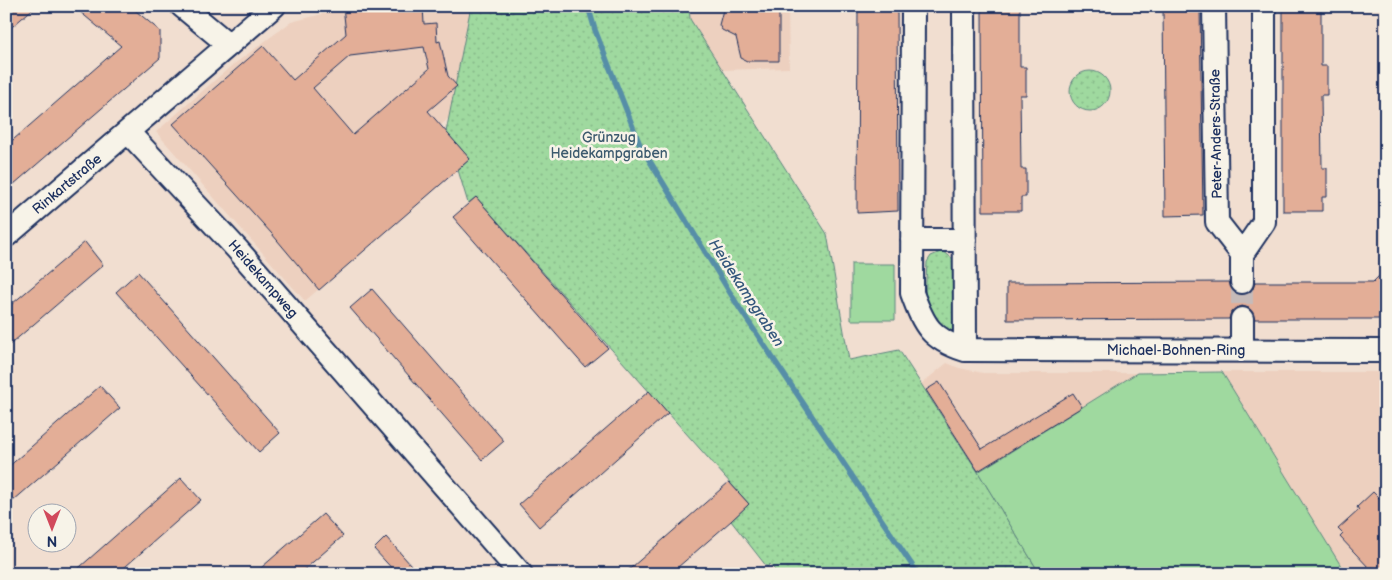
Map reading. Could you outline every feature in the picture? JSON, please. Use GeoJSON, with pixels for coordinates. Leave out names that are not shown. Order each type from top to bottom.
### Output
{"type":"FeatureCollection","features":[{"type":"Feature","properties":{"kind":"street"},"geometry":{"type":"LineString","coordinates":[[182,6],[229,45]]}},
{"type":"Feature","properties":{"kind":"street"},"geometry":{"type":"LineString","coordinates":[[128,132],[274,6]]}},
{"type":"Feature","properties":{"kind":"street","name":"Michael-Bohnen-Ring"},"geometry":{"type":"LineString","coordinates":[[913,6],[912,293],[922,322],[945,344],[965,350],[1386,350]]}},
{"type":"Feature","properties":{"kind":"street"},"geometry":{"type":"LineString","coordinates":[[964,6],[965,350]]}},
{"type":"Feature","properties":{"kind":"street","name":"Peter-Anders-Straße"},"geometry":{"type":"LineString","coordinates":[[1214,6],[1217,222],[1242,254]]}},
{"type":"Feature","properties":{"kind":"street"},"geometry":{"type":"LineString","coordinates":[[1242,282],[1242,254],[1264,222],[1264,6]]}},
{"type":"Feature","properties":{"kind":"street","name":"Rinkartstraße"},"geometry":{"type":"LineString","coordinates":[[6,236],[128,132]]}},
{"type":"Feature","properties":{"kind":"street","name":"Heidekampweg"},"geometry":{"type":"LineString","coordinates":[[128,132],[206,214],[521,574]]}},
{"type":"Feature","properties":{"kind":"street"},"geometry":{"type":"LineString","coordinates":[[912,240],[965,240]]}},
{"type":"Feature","properties":{"kind":"street"},"geometry":{"type":"LineString","coordinates":[[1242,319],[1242,350]]}},
{"type":"Feature","properties":{"kind":"shaded area"},"geometry":{"type":"Polygon","coordinates":[[[363,6],[471,6],[450,117],[392,169],[420,202],[305,301],[156,132],[230,67],[291,22],[338,10],[363,6]]]}},
{"type":"Feature","properties":{"kind":"shaded area"},"geometry":{"type":"Polygon","coordinates":[[[689,6],[788,6],[789,68],[722,70],[690,19],[689,6]]]}},
{"type":"Feature","properties":{"kind":"shaded area"},"geometry":{"type":"Polygon","coordinates":[[[947,363],[959,368],[983,373],[1137,373],[978,472],[921,384],[947,363]]]}},
{"type":"Feature","properties":{"kind":"shaded area"},"geometry":{"type":"Polygon","coordinates":[[[1222,372],[1386,372],[1386,574],[1346,574],[1222,372]]]}},
{"type":"Feature","properties":{"kind":"green space","name":"Grünzug Heidekampgraben"},"geometry":{"type":"Polygon","coordinates":[[[471,6],[689,6],[690,19],[827,234],[849,360],[899,350],[978,472],[1040,574],[778,574],[770,564],[767,567],[731,521],[749,504],[476,197],[468,203],[458,170],[470,159],[446,132],[471,6]]]}},
{"type":"Feature","properties":{"kind":"green space"},"geometry":{"type":"Polygon","coordinates":[[[1094,71],[1101,74],[1107,80],[1110,91],[1109,99],[1101,108],[1094,111],[1086,111],[1079,108],[1071,99],[1070,87],[1073,80],[1082,72],[1094,71]]]}},
{"type":"Feature","properties":{"kind":"green space"},"geometry":{"type":"Polygon","coordinates":[[[943,251],[958,263],[958,338],[942,331],[925,300],[927,262],[931,256],[943,251]]]}},
{"type":"Feature","properties":{"kind":"green space"},"geometry":{"type":"Polygon","coordinates":[[[851,264],[895,264],[895,320],[851,320],[851,264]]]}},
{"type":"Feature","properties":{"kind":"green space"},"geometry":{"type":"Polygon","coordinates":[[[1222,372],[1346,574],[1040,574],[978,472],[1137,373],[1222,372]]]}},
{"type":"Feature","properties":{"kind":"building"},"geometry":{"type":"Polygon","coordinates":[[[6,6],[36,6],[6,32],[6,6]]]}},
{"type":"Feature","properties":{"kind":"building"},"geometry":{"type":"Polygon","coordinates":[[[73,6],[130,6],[160,31],[160,58],[6,191],[6,146],[121,46],[73,6]]]}},
{"type":"Feature","properties":{"kind":"building"},"geometry":{"type":"Polygon","coordinates":[[[343,6],[423,6],[424,24],[436,23],[437,42],[440,41],[448,76],[457,86],[428,111],[470,159],[319,290],[272,234],[173,124],[263,46],[293,80],[346,34],[343,6]],[[424,47],[350,56],[313,88],[353,135],[429,69],[424,47]]]}},
{"type":"Feature","properties":{"kind":"building"},"geometry":{"type":"Polygon","coordinates":[[[724,6],[779,6],[779,61],[747,61],[741,58],[736,37],[722,30],[719,25],[724,6]]]}},
{"type":"Feature","properties":{"kind":"building"},"geometry":{"type":"Polygon","coordinates":[[[858,6],[897,6],[898,211],[857,213],[858,6]]]}},
{"type":"Feature","properties":{"kind":"building"},"geometry":{"type":"Polygon","coordinates":[[[982,6],[1020,6],[1020,67],[1026,67],[1026,95],[1020,95],[1021,169],[1026,169],[1026,197],[1021,197],[1021,211],[983,211],[982,6]]]}},
{"type":"Feature","properties":{"kind":"building"},"geometry":{"type":"Polygon","coordinates":[[[1163,6],[1200,6],[1203,215],[1165,216],[1163,6]]]}},
{"type":"Feature","properties":{"kind":"building"},"geometry":{"type":"Polygon","coordinates":[[[1283,6],[1321,6],[1321,66],[1327,66],[1327,95],[1321,95],[1322,168],[1327,168],[1327,197],[1322,197],[1322,211],[1283,211],[1283,6]]]}},
{"type":"Feature","properties":{"kind":"building"},"geometry":{"type":"Polygon","coordinates":[[[476,197],[608,348],[585,367],[453,217],[476,197]]]}},
{"type":"Feature","properties":{"kind":"building"},"geometry":{"type":"Polygon","coordinates":[[[85,242],[103,265],[6,348],[6,309],[85,242]]]}},
{"type":"Feature","properties":{"kind":"building"},"geometry":{"type":"Polygon","coordinates":[[[1386,269],[1386,319],[1255,319],[1249,308],[1242,306],[1231,312],[1229,319],[1007,320],[1007,283],[1229,282],[1235,293],[1242,295],[1253,289],[1255,282],[1373,282],[1386,269]]]}},
{"type":"Feature","properties":{"kind":"building"},"geometry":{"type":"Polygon","coordinates":[[[138,272],[280,433],[259,452],[116,292],[138,272]]]}},
{"type":"Feature","properties":{"kind":"building"},"geometry":{"type":"Polygon","coordinates":[[[372,289],[504,441],[482,460],[350,308],[372,289]]]}},
{"type":"Feature","properties":{"kind":"building"},"geometry":{"type":"Polygon","coordinates":[[[939,382],[982,449],[1073,393],[1082,407],[978,471],[926,390],[939,382]]]}},
{"type":"Feature","properties":{"kind":"building"},"geometry":{"type":"Polygon","coordinates":[[[100,386],[120,408],[6,507],[6,469],[100,386]]]}},
{"type":"Feature","properties":{"kind":"building"},"geometry":{"type":"Polygon","coordinates":[[[649,391],[668,413],[539,527],[519,504],[649,391]]]}},
{"type":"Feature","properties":{"kind":"building"},"geometry":{"type":"Polygon","coordinates":[[[181,478],[201,500],[117,574],[72,574],[181,478]]]}},
{"type":"Feature","properties":{"kind":"building"},"geometry":{"type":"Polygon","coordinates":[[[729,482],[749,504],[731,521],[670,574],[624,574],[729,482]]]}},
{"type":"Feature","properties":{"kind":"building"},"geometry":{"type":"Polygon","coordinates":[[[1373,492],[1386,505],[1386,574],[1379,574],[1373,567],[1370,569],[1340,537],[1343,534],[1338,529],[1359,510],[1357,507],[1373,492]]]}},
{"type":"Feature","properties":{"kind":"building"},"geometry":{"type":"Polygon","coordinates":[[[323,514],[343,536],[299,574],[254,574],[323,514]]]}},
{"type":"Feature","properties":{"kind":"building"},"geometry":{"type":"Polygon","coordinates":[[[386,537],[419,574],[397,574],[374,549],[386,537]]]}},
{"type":"Feature","properties":{"kind":"waterway","name":"Heidekampgraben"},"geometry":{"type":"LineString","coordinates":[[588,6],[595,30],[640,145],[740,309],[918,574]]}},
{"type":"Feature","properties":{"kind":"tunnel"},"geometry":{"type":"LineString","coordinates":[[1242,282],[1242,319]]}}]}
